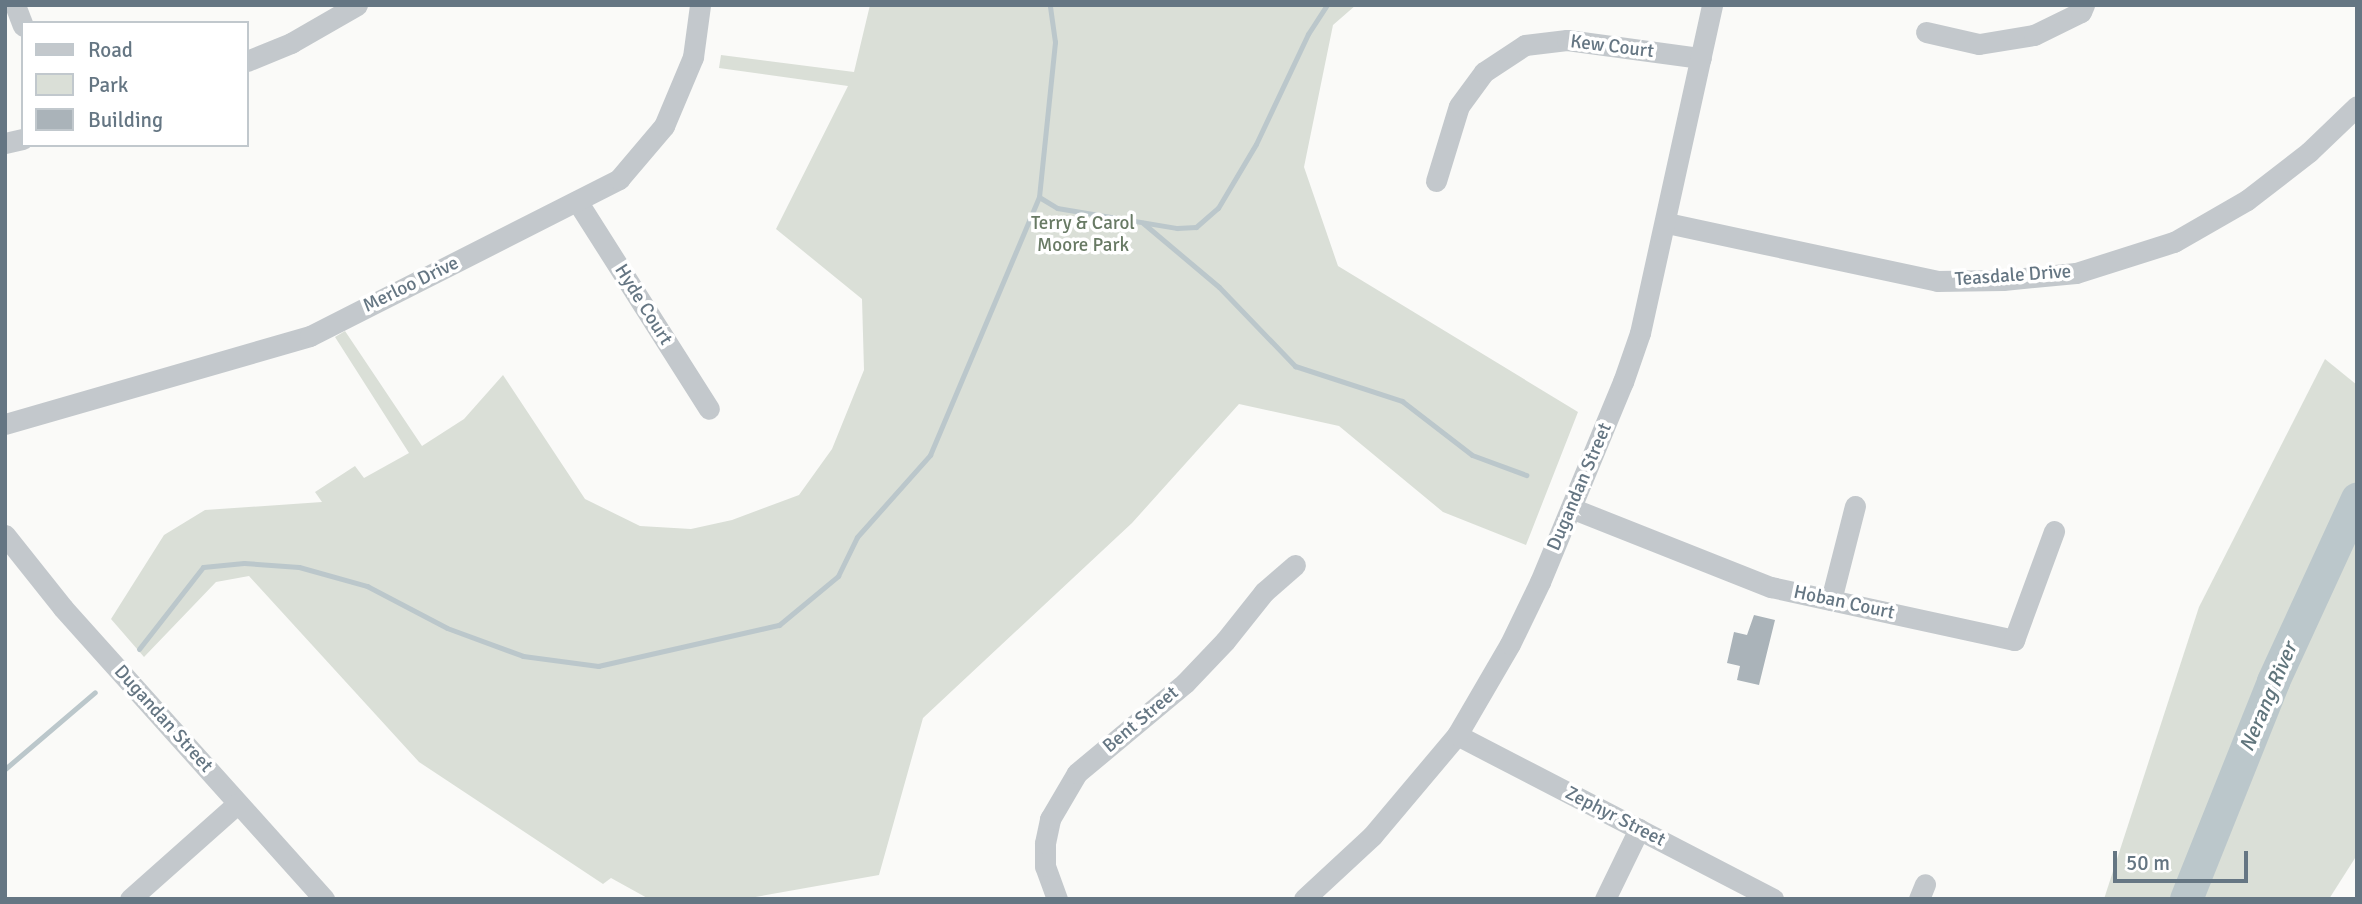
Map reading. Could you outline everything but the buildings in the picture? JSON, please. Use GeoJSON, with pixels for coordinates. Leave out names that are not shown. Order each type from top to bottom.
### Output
{"type":"FeatureCollection","features":[{"type":"Feature","properties":{"kind":"street"},"geometry":{"type":"LineString","coordinates":[[248,61],[291,43],[357,5]]}},
{"type":"Feature","properties":{"kind":"street","name":"Merloo Drive"},"geometry":{"type":"LineString","coordinates":[[5,424],[310,336],[620,179],[664,126],[693,57],[700,5]]}},
{"type":"Feature","properties":{"kind":"street","name":"Dugandan Street"},"geometry":{"type":"LineString","coordinates":[[1304,899],[1390,817],[1457,735],[1510,644],[1571,508],[1640,332],[1667,223],[1712,5]]}},
{"type":"Feature","properties":{"kind":"street"},"geometry":{"type":"LineString","coordinates":[[1926,32],[1979,44],[2034,35],[2081,12],[2084,5]]}},
{"type":"Feature","properties":{"kind":"street","name":"Kew Court"},"geometry":{"type":"LineString","coordinates":[[1436,181],[1459,106],[1484,72],[1525,45],[1567,40],[1701,58]]}},
{"type":"Feature","properties":{"kind":"street","name":"Teasdale Drive"},"geometry":{"type":"LineString","coordinates":[[1667,223],[1937,281],[2003,280],[2076,273],[2174,242],[2247,200],[2309,152],[2357,106]]}},
{"type":"Feature","properties":{"kind":"street","name":"Hyde Court"},"geometry":{"type":"LineString","coordinates":[[577,201],[709,409]]}},
{"type":"Feature","properties":{"kind":"street"},"geometry":{"type":"LineString","coordinates":[[1831,600],[1855,506]]}},
{"type":"Feature","properties":{"kind":"street","name":"Hoban Court"},"geometry":{"type":"LineString","coordinates":[[1571,508],[1771,587],[2014,640],[2054,531]]}},
{"type":"Feature","properties":{"kind":"street","name":"Dugandan Street"},"geometry":{"type":"LineString","coordinates":[[5,535],[63,608],[324,899]]}},
{"type":"Feature","properties":{"kind":"street","name":"Bent Street"},"geometry":{"type":"LineString","coordinates":[[1057,899],[1045,866],[1045,843],[1050,820],[1077,774],[1185,683],[1225,641],[1264,592],[1295,565]]}},
{"type":"Feature","properties":{"kind":"street","name":"Zephyr Street"},"geometry":{"type":"LineString","coordinates":[[1457,735],[1773,899]]}},
{"type":"Feature","properties":{"kind":"street"},"geometry":{"type":"LineString","coordinates":[[130,899],[239,803]]}},
{"type":"Feature","properties":{"kind":"street"},"geometry":{"type":"LineString","coordinates":[[1605,899],[1639,829]]}},
{"type":"Feature","properties":{"kind":"green space","name":"Terry & Carol Moore Park"},"geometry":{"type":"Polygon","coordinates":[[[870,5],[1356,5],[1333,25],[1304,167],[1338,266],[1578,412],[1526,545],[1443,512],[1339,426],[1239,404],[1132,523],[923,718],[879,875],[744,899],[649,899],[611,878],[603,884],[419,762],[249,576],[216,582],[144,657],[111,619],[164,535],[205,510],[322,502],[315,492],[355,466],[364,478],[409,453],[335,337],[345,331],[422,446],[464,419],[503,375],[585,499],[640,526],[691,529],[732,520],[799,495],[832,449],[864,370],[862,299],[776,229],[848,86],[719,68],[721,55],[854,72],[870,5]]]}},
{"type":"Feature","properties":{"kind":"green space"},"geometry":{"type":"Polygon","coordinates":[[[2325,359],[2357,385],[2357,855],[2329,899],[2104,899],[2199,607],[2325,359]]]}},
{"type":"Feature","properties":{"kind":"waterway"},"geometry":{"type":"LineString","coordinates":[[139,649],[203,567],[244,563],[299,567],[367,586],[447,628],[523,656],[598,666],[779,625],[838,576],[857,537],[930,455],[1039,197],[1055,42],[1050,5]]}},
{"type":"Feature","properties":{"kind":"waterway"},"geometry":{"type":"LineString","coordinates":[[1039,197],[1057,208],[1177,228],[1196,227],[1218,208],[1256,144],[1308,34],[1327,5]]}},
{"type":"Feature","properties":{"kind":"waterway"},"geometry":{"type":"LineString","coordinates":[[1143,223],[1219,287],[1295,366],[1402,401],[1472,455],[1526,475]]}},
{"type":"Feature","properties":{"kind":"waterway","name":"Nerang River"},"geometry":{"type":"LineString","coordinates":[[2186,899],[2273,681],[2357,498]]}},
{"type":"Feature","properties":{"kind":"waterway"},"geometry":{"type":"LineString","coordinates":[[5,769],[95,692]]}}]}
